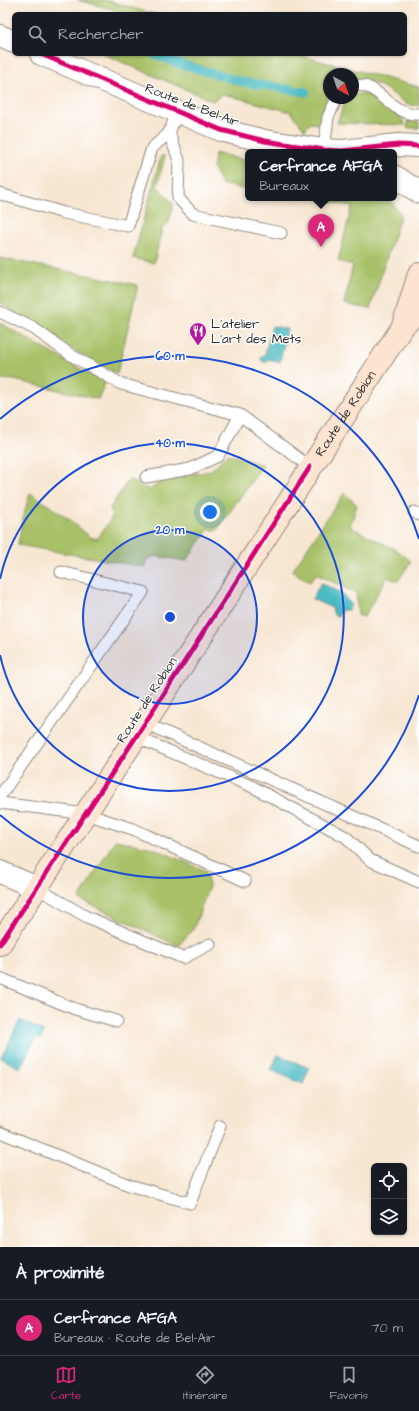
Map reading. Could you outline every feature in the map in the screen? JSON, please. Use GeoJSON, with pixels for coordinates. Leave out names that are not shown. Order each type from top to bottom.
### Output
{"type":"FeatureCollection","features":[{"type":"Feature","properties":{"kind":"main road","name":"Route de Robion"},"geometry":{"type":"LineString","coordinates":[[403,326],[419,274]]}},
{"type":"Feature","properties":{"kind":"main road","name":"Route de Robion"},"geometry":{"type":"LineString","coordinates":[[0,944],[403,326],[419,311]]}},
{"type":"Feature","properties":{"kind":"street"},"geometry":{"type":"LineString","coordinates":[[0,36],[12,41]]}},
{"type":"Feature","properties":{"kind":"street","name":"Route de Bel-Air"},"geometry":{"type":"LineString","coordinates":[[46,56],[177,113],[221,130],[265,141],[323,149]]}},
{"type":"Feature","properties":{"kind":"street","name":"Route de Bel-Air"},"geometry":{"type":"LineString","coordinates":[[357,149],[398,145],[419,146]]}},
{"type":"Feature","properties":{"kind":"street"},"geometry":{"type":"LineString","coordinates":[[397,178],[419,192]]}},
{"type":"Feature","properties":{"kind":"street"},"geometry":{"type":"LineString","coordinates":[[0,872],[37,888]]}},
{"type":"Feature","properties":{"kind":"lane"},"geometry":{"type":"LineString","coordinates":[[359,86],[365,85],[379,93],[393,107],[413,115],[419,114]]}},
{"type":"Feature","properties":{"kind":"lane"},"geometry":{"type":"LineString","coordinates":[[334,104],[328,117],[336,149]]}},
{"type":"Feature","properties":{"kind":"lane"},"geometry":{"type":"LineString","coordinates":[[0,194],[64,214],[128,226],[152,148],[169,133],[177,113]]}},
{"type":"Feature","properties":{"kind":"lane"},"geometry":{"type":"LineString","coordinates":[[169,133],[179,160],[178,198],[192,214],[281,233]]}},
{"type":"Feature","properties":{"kind":"lane"},"geometry":{"type":"LineString","coordinates":[[0,312],[33,328],[71,355],[121,384],[240,415],[310,467]]}},
{"type":"Feature","properties":{"kind":"lane"},"geometry":{"type":"LineString","coordinates":[[146,476],[190,469],[218,456],[240,415]]}},
{"type":"Feature","properties":{"kind":"lane"},"geometry":{"type":"LineString","coordinates":[[0,796],[143,592],[60,572]]}},
{"type":"Feature","properties":{"kind":"lane"},"geometry":{"type":"LineString","coordinates":[[140,730],[419,846]]}},
{"type":"Feature","properties":{"kind":"lane"},"geometry":{"type":"LineString","coordinates":[[140,730],[253,787],[346,837],[370,860],[419,882]]}},
{"type":"Feature","properties":{"kind":"lane"},"geometry":{"type":"LineString","coordinates":[[0,803],[86,814],[132,829],[245,881]]}},
{"type":"Feature","properties":{"kind":"lane"},"geometry":{"type":"LineString","coordinates":[[37,888],[87,917],[183,958],[210,944]]}},
{"type":"Feature","properties":{"kind":"lane"},"geometry":{"type":"LineString","coordinates":[[0,978],[74,1009],[116,1021]]}},
{"type":"Feature","properties":{"kind":"lane"},"geometry":{"type":"LineString","coordinates":[[0,1132],[129,1185],[190,1203],[220,1126]]}},
{"type":"Feature","properties":{"kind":"green space"},"geometry":{"type":"Polygon","coordinates":[[[78,0],[105,0],[147,12],[114,12],[115,10],[78,0]]]}},
{"type":"Feature","properties":{"kind":"green space"},"geometry":{"type":"Polygon","coordinates":[[[108,56],[302,56],[347,68],[323,68],[323,104],[326,104],[324,112],[319,124],[310,123],[305,130],[291,112],[223,94],[213,101],[108,56]]]}},
{"type":"Feature","properties":{"kind":"green space"},"geometry":{"type":"Polygon","coordinates":[[[359,71],[419,87],[419,105],[410,105],[405,103],[386,89],[366,80],[359,79],[359,71]]]}},
{"type":"Feature","properties":{"kind":"green space"},"geometry":{"type":"Polygon","coordinates":[[[359,94],[370,96],[402,119],[405,125],[337,123],[344,104],[359,104],[359,94]]]}},
{"type":"Feature","properties":{"kind":"green space"},"geometry":{"type":"Polygon","coordinates":[[[408,121],[419,122],[419,128],[407,128],[408,121]]]}},
{"type":"Feature","properties":{"kind":"green space"},"geometry":{"type":"Polygon","coordinates":[[[215,153],[245,160],[245,189],[221,184],[213,168],[215,153]]]}},
{"type":"Feature","properties":{"kind":"green space"},"geometry":{"type":"Polygon","coordinates":[[[161,156],[165,156],[157,186],[174,204],[169,222],[162,229],[154,263],[133,258],[161,156]]]}},
{"type":"Feature","properties":{"kind":"green space"},"geometry":{"type":"Polygon","coordinates":[[[328,201],[390,201],[401,214],[370,309],[344,304],[353,265],[338,261],[352,206],[328,201]]]}},
{"type":"Feature","properties":{"kind":"green space"},"geometry":{"type":"Polygon","coordinates":[[[0,258],[138,285],[117,374],[72,349],[0,303],[0,258]]]}},
{"type":"Feature","properties":{"kind":"green space"},"geometry":{"type":"Polygon","coordinates":[[[0,323],[105,383],[98,399],[14,380],[0,379],[0,323]]]}},
{"type":"Feature","properties":{"kind":"green space"},"geometry":{"type":"Polygon","coordinates":[[[227,454],[263,465],[217,530],[209,529],[186,561],[155,556],[146,560],[145,567],[18,545],[22,522],[30,493],[69,519],[90,537],[97,539],[113,516],[110,508],[129,479],[149,490],[165,479],[210,471],[227,454]]]}},
{"type":"Feature","properties":{"kind":"green space"},"geometry":{"type":"Polygon","coordinates":[[[344,493],[357,505],[350,527],[393,548],[411,561],[398,581],[387,577],[364,617],[358,615],[356,593],[316,574],[310,582],[292,571],[344,493]]]}},
{"type":"Feature","properties":{"kind":"green space"},"geometry":{"type":"Polygon","coordinates":[[[115,840],[153,848],[206,871],[209,886],[194,928],[178,946],[79,899],[115,840]]]}},
{"type":"Feature","properties":{"kind":"water"},"geometry":{"type":"Polygon","coordinates":[[[272,326],[287,329],[280,362],[269,359],[265,363],[261,360],[261,357],[265,354],[272,326]]]}},
{"type":"Feature","properties":{"kind":"water"},"geometry":{"type":"Polygon","coordinates":[[[321,583],[341,593],[351,604],[348,610],[342,610],[338,616],[334,615],[332,608],[312,599],[321,583]]]}},
{"type":"Feature","properties":{"kind":"water"},"geometry":{"type":"Polygon","coordinates":[[[20,1020],[44,1032],[41,1039],[36,1037],[20,1068],[1,1058],[20,1020]]]}},
{"type":"Feature","properties":{"kind":"water"},"geometry":{"type":"Polygon","coordinates":[[[278,1055],[309,1068],[303,1084],[271,1070],[278,1055]]]}},
{"type":"Feature","properties":{"kind":"waterway"},"geometry":{"type":"LineString","coordinates":[[159,56],[177,63],[243,82],[306,92]]}},
{"type":"Feature","properties":{"kind":"cycle path"},"geometry":{"type":"LineString","coordinates":[[46,56],[221,130],[265,141],[317,149]]}},
{"type":"Feature","properties":{"kind":"cycle path"},"geometry":{"type":"LineString","coordinates":[[361,149],[398,145],[419,146]]}},
{"type":"Feature","properties":{"kind":"cycle path"},"geometry":{"type":"LineString","coordinates":[[0,944],[310,467]]}},
{"type":"Feature","properties":{"kind":"place","name":"Cerfrance AFGA"},"geometry":{"type":"Point","coordinates":[321,247]}},
{"type":"Feature","properties":{"kind":"place","name":"L’atelier L’art des Mets"},"geometry":{"type":"Point","coordinates":[198,346]}}]}
